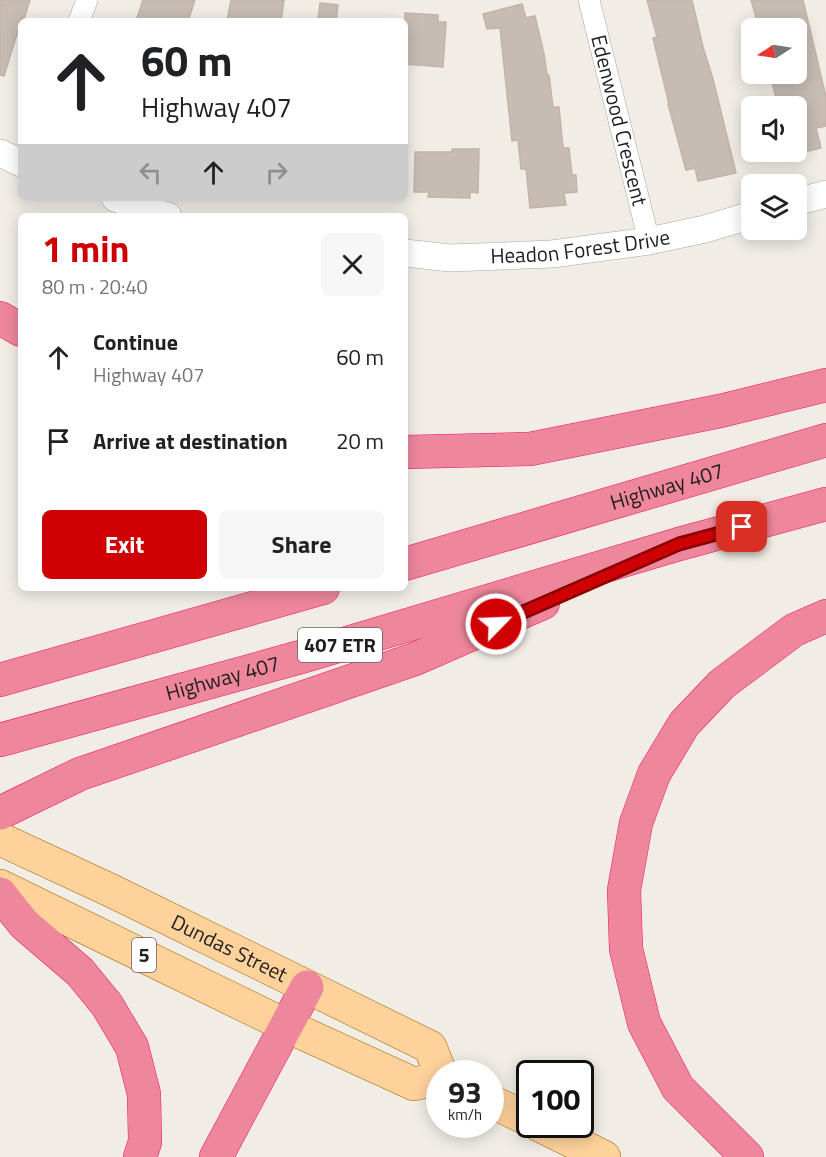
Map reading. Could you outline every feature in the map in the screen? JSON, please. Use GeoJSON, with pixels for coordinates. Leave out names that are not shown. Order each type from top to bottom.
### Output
{"type":"FeatureCollection","features":[{"type":"Feature","properties":{"kind":"highway"},"geometry":{"type":"LineString","coordinates":[[0,318],[18,328]]}},
{"type":"Feature","properties":{"kind":"highway"},"geometry":{"type":"LineString","coordinates":[[408,452],[530,449],[720,411],[826,385]]}},
{"type":"Feature","properties":{"kind":"highway","name":"Highway 407"},"geometry":{"type":"LineString","coordinates":[[408,563],[826,441]]}},
{"type":"Feature","properties":{"kind":"highway","name":"Highway 407"},"geometry":{"type":"LineString","coordinates":[[0,740],[304,656],[679,544],[826,504]]}},
{"type":"Feature","properties":{"kind":"highway"},"geometry":{"type":"LineString","coordinates":[[0,813],[80,774],[415,659],[679,544]]}},
{"type":"Feature","properties":{"kind":"highway"},"geometry":{"type":"LineString","coordinates":[[0,680],[312,591]]}},
{"type":"Feature","properties":{"kind":"highway"},"geometry":{"type":"LineString","coordinates":[[747,1157],[678,1088],[644,1023],[626,949],[624,890],[636,823],[654,774],[684,724],[722,684],[794,630],[826,616]]}},
{"type":"Feature","properties":{"kind":"highway"},"geometry":{"type":"LineString","coordinates":[[0,894],[24,924],[80,972],[108,1005],[132,1047],[144,1094],[146,1142],[140,1157]]}},
{"type":"Feature","properties":{"kind":"highway"},"geometry":{"type":"LineString","coordinates":[[216,1157],[307,987]]}},
{"type":"Feature","properties":{"kind":"main road","name":"Dundas Street"},"geometry":{"type":"LineString","coordinates":[[0,839],[430,1047],[434,1060]]}},
{"type":"Feature","properties":{"kind":"main road","name":"Dundas Street"},"geometry":{"type":"LineString","coordinates":[[0,886],[287,1026],[414,1084],[426,1080]]}},
{"type":"Feature","properties":{"kind":"main road"},"geometry":{"type":"LineString","coordinates":[[565,1138],[604,1157]]}},
{"type":"Feature","properties":{"kind":"street"},"geometry":{"type":"LineString","coordinates":[[80,18],[87,0]]}},
{"type":"Feature","properties":{"kind":"street","name":"Edenwood Crescent"},"geometry":{"type":"LineString","coordinates":[[589,0],[649,241]]}},
{"type":"Feature","properties":{"kind":"street"},"geometry":{"type":"LineString","coordinates":[[0,153],[18,162]]}},
{"type":"Feature","properties":{"kind":"street"},"geometry":{"type":"LineString","coordinates":[[807,199],[826,194]]}},
{"type":"Feature","properties":{"kind":"street"},"geometry":{"type":"LineString","coordinates":[[124,201],[159,213]]}},
{"type":"Feature","properties":{"kind":"street","name":"Headon Forest Drive"},"geometry":{"type":"LineString","coordinates":[[408,253],[450,258],[552,254],[649,241],[741,218]]}},
{"type":"Feature","properties":{"kind":"building"},"geometry":{"type":"Polygon","coordinates":[[[0,0],[30,0],[24,18],[18,18],[18,31],[4,76],[0,75],[0,0]]]}},
{"type":"Feature","properties":{"kind":"building"},"geometry":{"type":"Polygon","coordinates":[[[143,0],[195,0],[189,18],[137,18],[143,0]]]}},
{"type":"Feature","properties":{"kind":"building"},"geometry":{"type":"Polygon","coordinates":[[[231,0],[284,0],[281,18],[228,18],[231,0]]]}},
{"type":"Feature","properties":{"kind":"building"},"geometry":{"type":"Polygon","coordinates":[[[647,0],[692,0],[736,173],[698,181],[695,168],[686,170],[668,104],[653,38],[657,37],[647,0]]]}},
{"type":"Feature","properties":{"kind":"building"},"geometry":{"type":"Polygon","coordinates":[[[751,0],[803,0],[826,97],[826,126],[816,128],[821,148],[807,151],[807,96],[776,96],[772,84],[807,84],[807,18],[756,18],[751,0]]]}},
{"type":"Feature","properties":{"kind":"building"},"geometry":{"type":"Polygon","coordinates":[[[320,3],[338,5],[336,18],[318,18],[320,3]]]}},
{"type":"Feature","properties":{"kind":"building"},"geometry":{"type":"Polygon","coordinates":[[[522,4],[526,18],[535,16],[547,75],[549,75],[553,107],[559,107],[563,148],[569,148],[572,175],[576,175],[577,192],[564,193],[566,205],[530,208],[526,169],[521,169],[518,140],[512,141],[500,28],[487,29],[483,14],[522,4]]]}},
{"type":"Feature","properties":{"kind":"building"},"geometry":{"type":"Polygon","coordinates":[[[405,13],[438,15],[438,22],[446,22],[443,67],[408,64],[408,18],[405,18],[405,13]]]}},
{"type":"Feature","properties":{"kind":"building"},"geometry":{"type":"Polygon","coordinates":[[[452,149],[479,149],[478,193],[470,192],[470,198],[428,197],[429,192],[414,192],[415,152],[452,152],[452,149]]]}},
{"type":"Feature","properties":{"kind":"route"},"geometry":{"type":"LineString","coordinates":[[496,624],[679,544],[742,527]]}}]}
